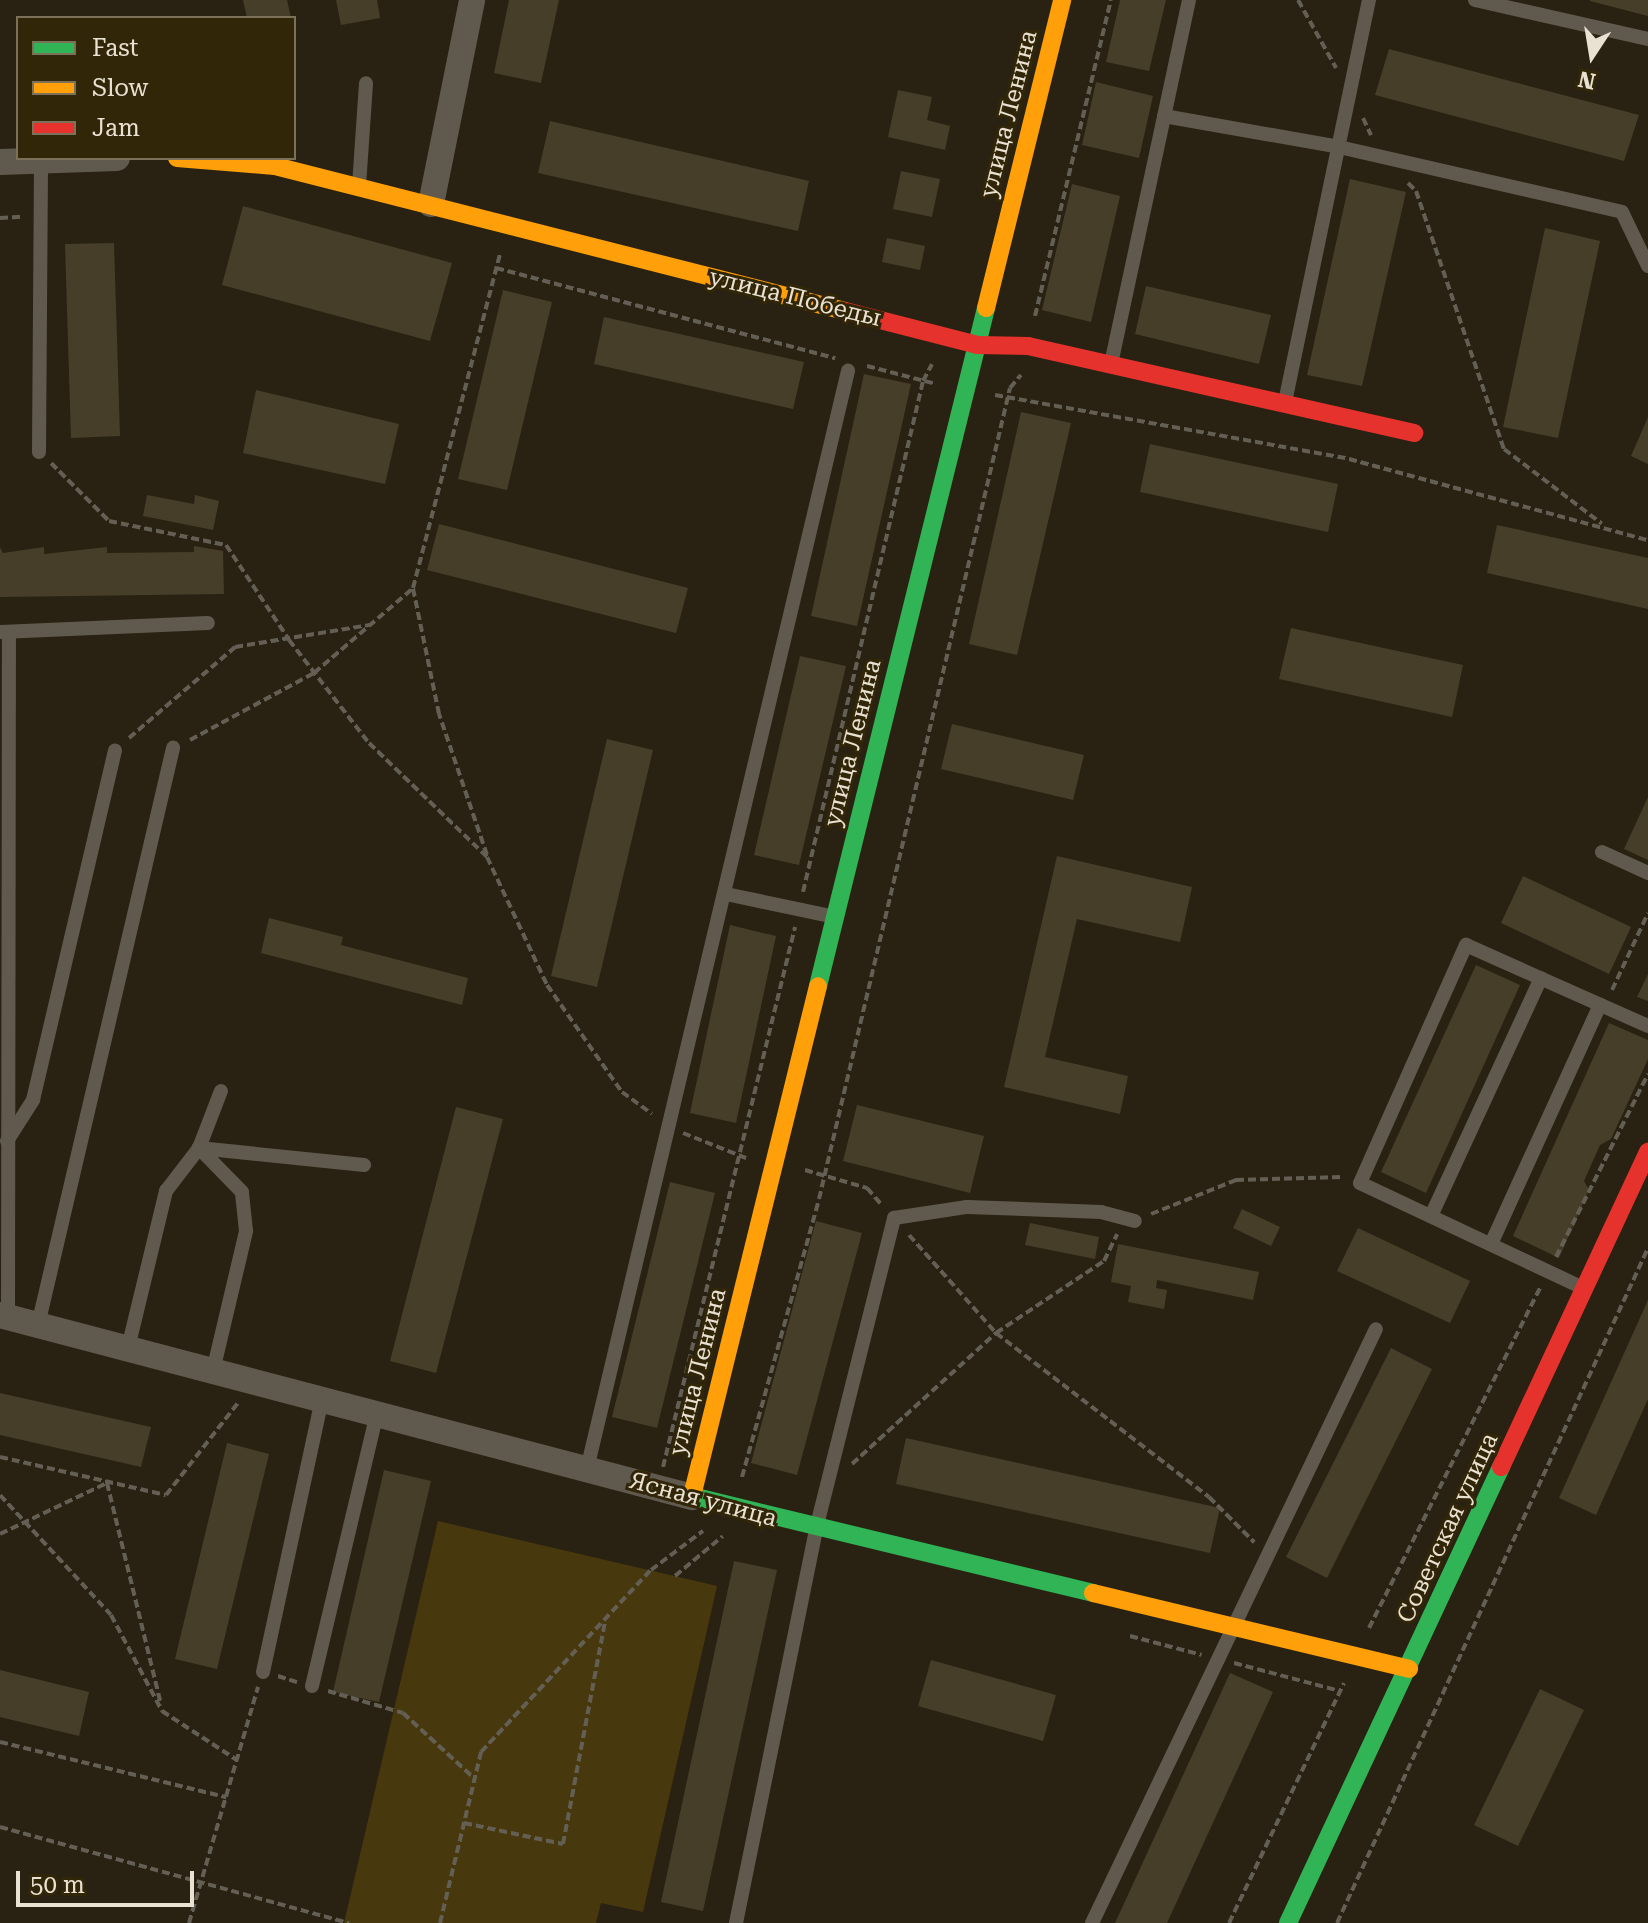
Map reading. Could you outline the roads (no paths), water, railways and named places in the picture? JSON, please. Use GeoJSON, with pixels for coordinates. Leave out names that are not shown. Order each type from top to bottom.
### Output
{"type":"FeatureCollection","features":[{"type":"Feature","properties":{"kind":"street"},"geometry":{"type":"LineString","coordinates":[[431,204],[472,0]]}},
{"type":"Feature","properties":{"kind":"street","name":"улица Ленина"},"geometry":{"type":"LineString","coordinates":[[692,1497],[1062,0]]}},
{"type":"Feature","properties":{"kind":"street"},"geometry":{"type":"LineString","coordinates":[[0,162],[66,160]]}},
{"type":"Feature","properties":{"kind":"street","name":"улица Победы"},"geometry":{"type":"LineString","coordinates":[[202,160],[275,166],[977,345],[1028,346],[1414,433]]}},
{"type":"Feature","properties":{"kind":"street","name":"Советская улица"},"geometry":{"type":"LineString","coordinates":[[1288,1923],[1648,1152]]}},
{"type":"Feature","properties":{"kind":"street","name":"Ясная улица"},"geometry":{"type":"LineString","coordinates":[[4,1316],[816,1529],[1357,1652],[1409,1669]]}},
{"type":"Feature","properties":{"kind":"lane"},"geometry":{"type":"LineString","coordinates":[[1111,364],[1189,0]]}},
{"type":"Feature","properties":{"kind":"lane"},"geometry":{"type":"LineString","coordinates":[[1285,402],[1369,0]]}},
{"type":"Feature","properties":{"kind":"lane"},"geometry":{"type":"LineString","coordinates":[[1475,0],[1648,39]]}},
{"type":"Feature","properties":{"kind":"lane"},"geometry":{"type":"LineString","coordinates":[[359,186],[366,83]]}},
{"type":"Feature","properties":{"kind":"lane"},"geometry":{"type":"LineString","coordinates":[[1164,116],[1339,147],[1622,212],[1648,266]]}},
{"type":"Feature","properties":{"kind":"lane"},"geometry":{"type":"LineString","coordinates":[[39,452],[41,161]]}},
{"type":"Feature","properties":{"kind":"lane"},"geometry":{"type":"LineString","coordinates":[[587,1469],[653,1180],[672,1128],[852,366]]}},
{"type":"Feature","properties":{"kind":"lane"},"geometry":{"type":"LineString","coordinates":[[4,1316],[7,1141],[4,632],[208,623]]}},
{"type":"Feature","properties":{"kind":"lane"},"geometry":{"type":"LineString","coordinates":[[38,1325],[173,748]]}},
{"type":"Feature","properties":{"kind":"lane"},"geometry":{"type":"LineString","coordinates":[[7,1141],[33,1100],[115,750]]}},
{"type":"Feature","properties":{"kind":"lane"},"geometry":{"type":"LineString","coordinates":[[1602,852],[1648,873]]}},
{"type":"Feature","properties":{"kind":"lane"},"geometry":{"type":"LineString","coordinates":[[726,894],[835,917]]}},
{"type":"Feature","properties":{"kind":"lane"},"geometry":{"type":"LineString","coordinates":[[1585,1289],[1360,1183],[1466,945],[1648,1026]]}},
{"type":"Feature","properties":{"kind":"lane"},"geometry":{"type":"LineString","coordinates":[[1431,1216],[1541,978]]}},
{"type":"Feature","properties":{"kind":"lane"},"geometry":{"type":"LineString","coordinates":[[1491,1244],[1602,1006]]}},
{"type":"Feature","properties":{"kind":"lane"},"geometry":{"type":"LineString","coordinates":[[128,1348],[166,1191],[199,1148],[221,1091]]}},
{"type":"Feature","properties":{"kind":"lane"},"geometry":{"type":"LineString","coordinates":[[199,1148],[364,1165]]}},
{"type":"Feature","properties":{"kind":"lane"},"geometry":{"type":"LineString","coordinates":[[199,1148],[242,1192],[246,1231],[213,1371]]}},
{"type":"Feature","properties":{"kind":"lane"},"geometry":{"type":"LineString","coordinates":[[736,1923],[816,1529],[894,1218],[967,1207],[1101,1212],[1135,1221]]}},
{"type":"Feature","properties":{"kind":"lane"},"geometry":{"type":"LineString","coordinates":[[1092,1923],[1264,1552],[1376,1329]]}},
{"type":"Feature","properties":{"kind":"lane"},"geometry":{"type":"LineString","coordinates":[[263,1672],[322,1399]]}},
{"type":"Feature","properties":{"kind":"lane"},"geometry":{"type":"LineString","coordinates":[[312,1686],[377,1414]]}}]}
